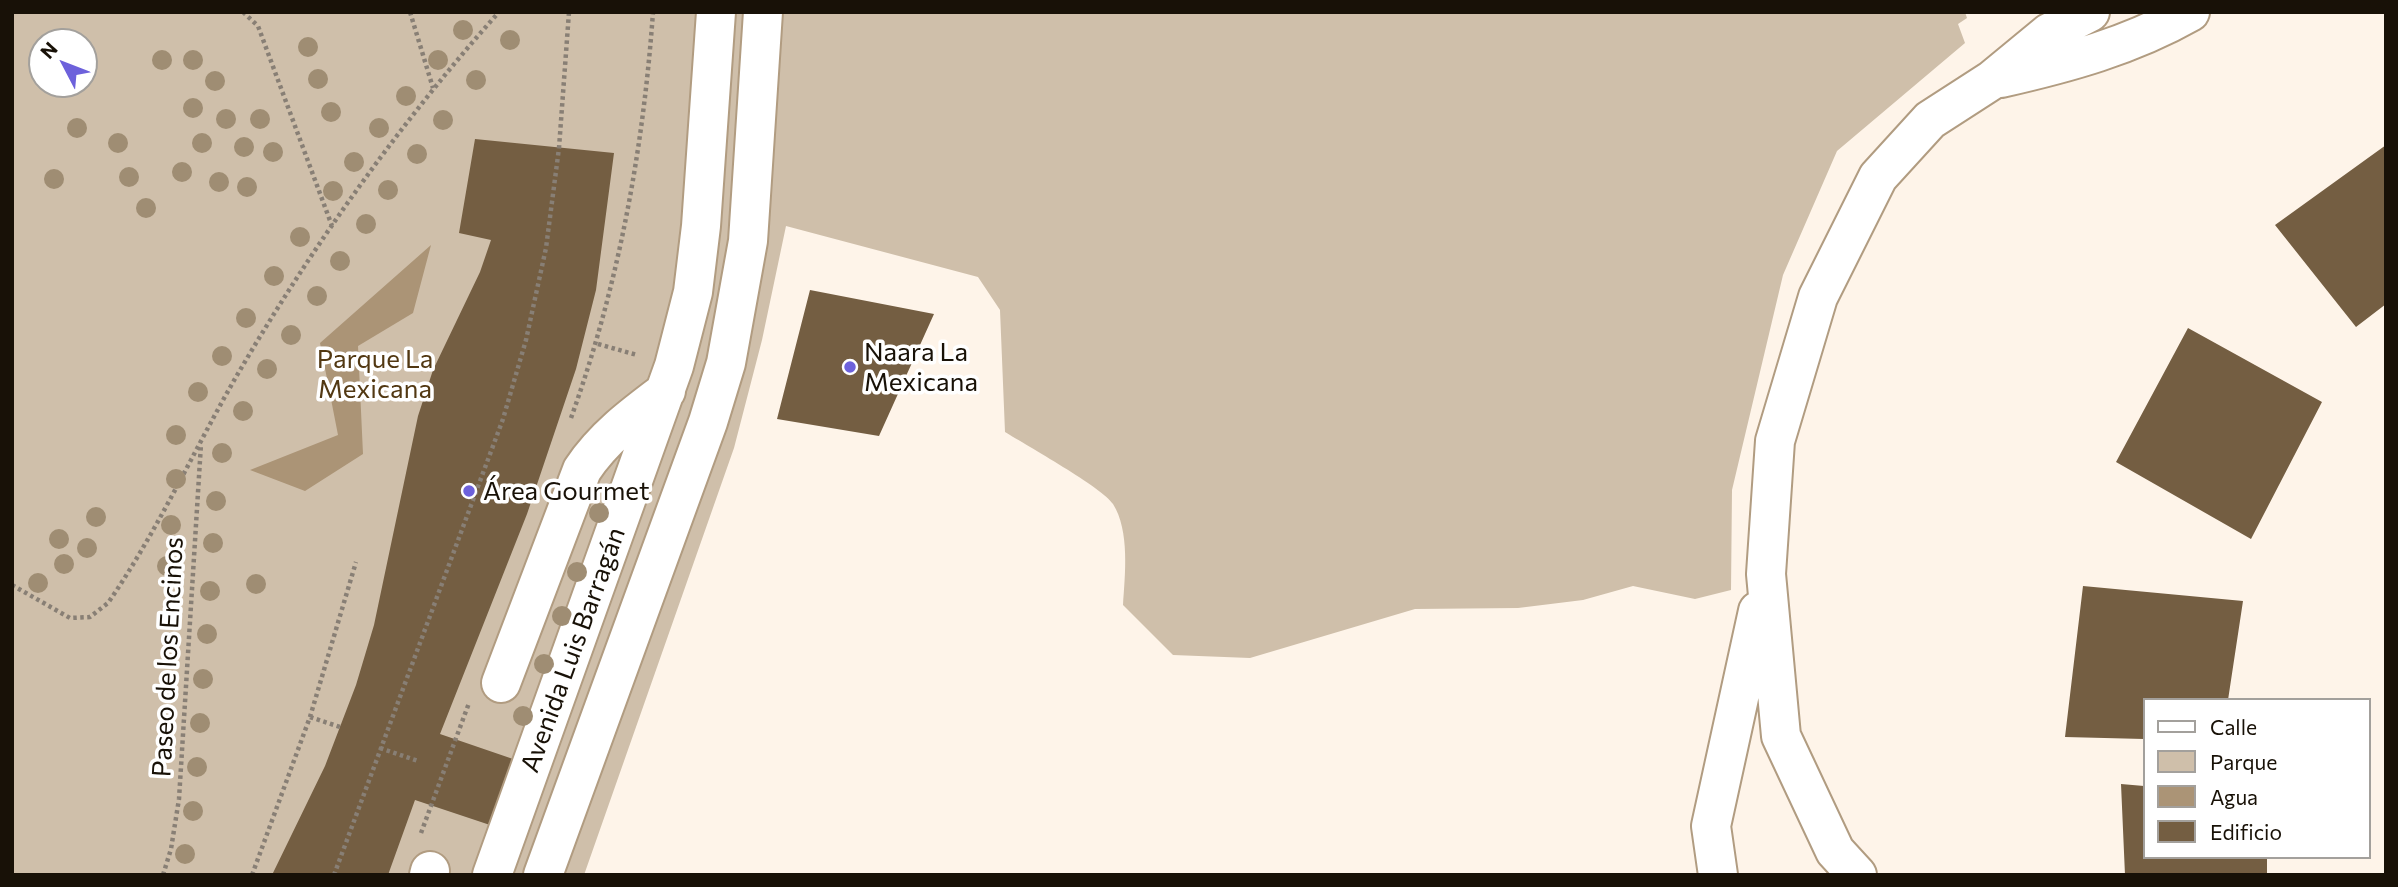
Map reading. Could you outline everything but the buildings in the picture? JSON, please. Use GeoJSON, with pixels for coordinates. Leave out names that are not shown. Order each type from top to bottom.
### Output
{"type":"FeatureCollection","features":[{"type":"Feature","properties":{"kind":"street","name":"Avenida Luis Barragán"},"geometry":{"type":"LineString","coordinates":[[492,875],[666,391],[693,292],[701,226],[716,12]]}},
{"type":"Feature","properties":{"kind":"street","name":"Avenida Luis Barragán"},"geometry":{"type":"LineString","coordinates":[[543,875],[708,422],[726,363],[748,241],[763,12]]}},
{"type":"Feature","properties":{"kind":"street"},"geometry":{"type":"LineString","coordinates":[[1718,875],[1711,826],[1766,574],[1776,441],[1818,297],[1878,177],[1930,120],[1992,80],[2049,33],[2090,12]]}},
{"type":"Feature","properties":{"kind":"street"},"geometry":{"type":"LineString","coordinates":[[1992,80],[2077,60],[2152,33],[2190,12]]}},
{"type":"Feature","properties":{"kind":"street"},"geometry":{"type":"LineString","coordinates":[[501,683],[582,470],[595,449],[621,425],[666,391]]}},
{"type":"Feature","properties":{"kind":"street"},"geometry":{"type":"LineString","coordinates":[[1766,574],[1781,736],[1835,851],[1857,875]]}},
{"type":"Feature","properties":{"kind":"path"},"geometry":{"type":"LineString","coordinates":[[243,12],[258,26],[332,227]]}},
{"type":"Feature","properties":{"kind":"path"},"geometry":{"type":"LineString","coordinates":[[410,12],[433,88]]}},
{"type":"Feature","properties":{"kind":"path"},"geometry":{"type":"LineString","coordinates":[[12,585],[69,618],[90,617],[108,603],[237,376],[332,227],[433,88],[499,12]]}},
{"type":"Feature","properties":{"kind":"path"},"geometry":{"type":"LineString","coordinates":[[334,875],[503,419],[526,340],[545,248],[558,148],[569,12]]}},
{"type":"Feature","properties":{"kind":"path"},"geometry":{"type":"LineString","coordinates":[[598,344],[620,254],[638,157],[653,12]]}},
{"type":"Feature","properties":{"kind":"path","name":"Paseo de los Encinos"},"geometry":{"type":"LineString","coordinates":[[163,875],[171,849],[179,799],[201,440]]}},
{"type":"Feature","properties":{"kind":"path"},"geometry":{"type":"LineString","coordinates":[[252,875],[310,717],[355,562]]}},
{"type":"Feature","properties":{"kind":"path"},"geometry":{"type":"LineString","coordinates":[[310,717],[340,727]]}},
{"type":"Feature","properties":{"kind":"path"},"geometry":{"type":"LineString","coordinates":[[380,748],[418,761]]}},
{"type":"Feature","properties":{"kind":"green space","name":"Parque La Mexicana"},"geometry":{"type":"Polygon","coordinates":[[[12,12],[1965,12],[1967,18],[1958,24],[1965,43],[1837,151],[1783,275],[1732,490],[1731,590],[1695,599],[1633,586],[1583,600],[1518,608],[1415,609],[1250,658],[1173,655],[1123,605],[1124,540],[1113,504],[1080,478],[1005,432],[1000,310],[978,277],[786,226],[762,340],[734,448],[584,875],[12,875],[12,12]]]}},
{"type":"Feature","properties":{"kind":"water"},"geometry":{"type":"Polygon","coordinates":[[[431,245],[413,313],[358,346],[363,454],[305,491],[250,470],[338,435],[320,343],[431,245]]]}},
{"type":"Feature","properties":{"kind":"place","name":"Naara La Mexicana"},"geometry":{"type":"Point","coordinates":[850,367]}},
{"type":"Feature","properties":{"kind":"place","name":"Área Gourmet"},"geometry":{"type":"Point","coordinates":[469,491]}}]}
